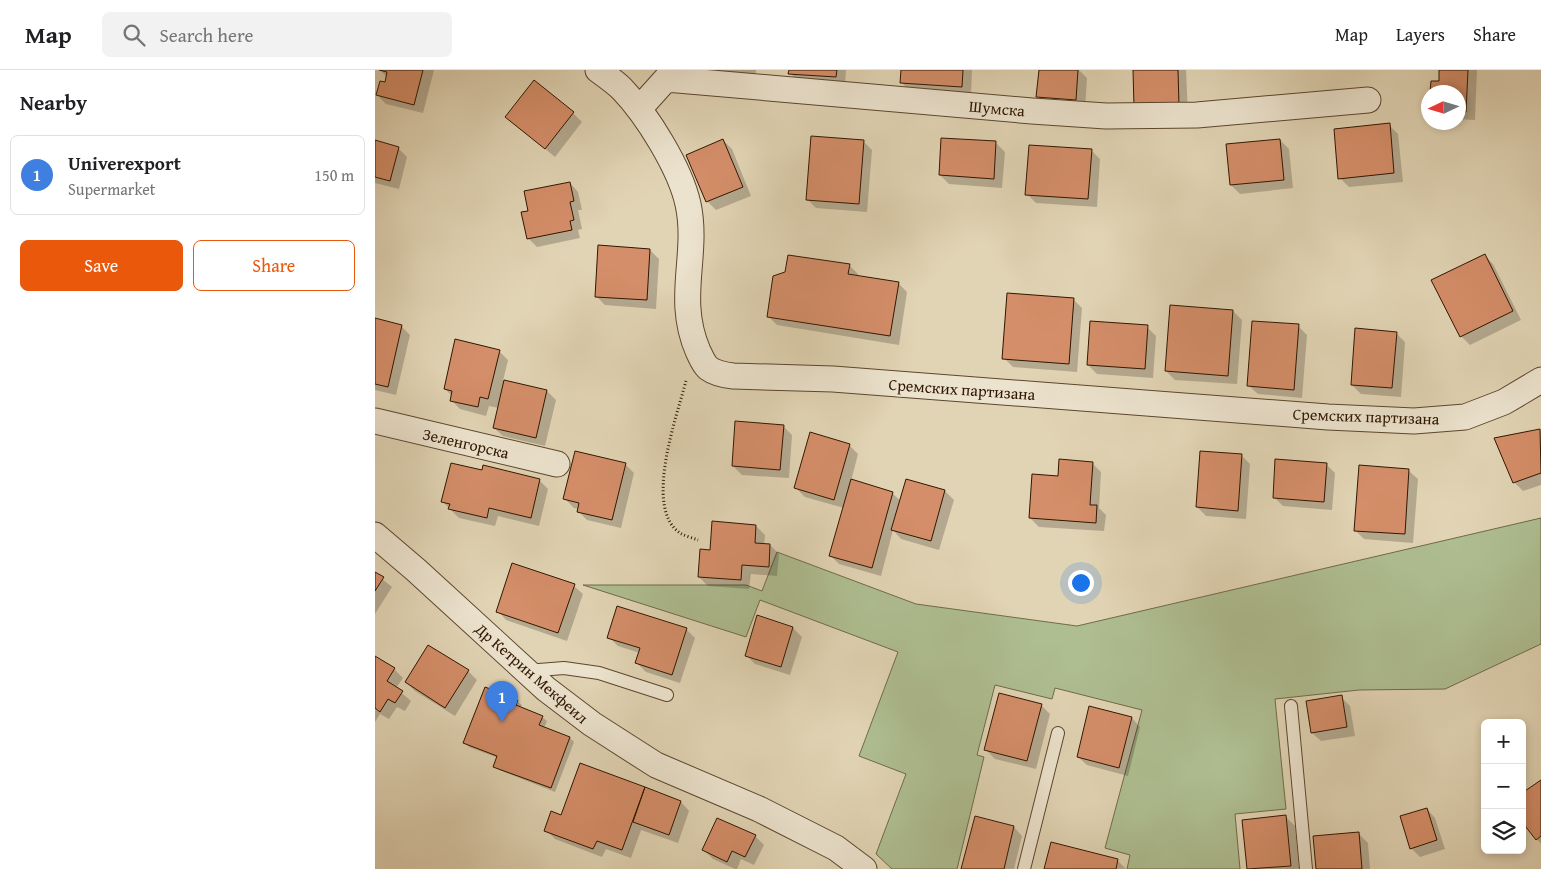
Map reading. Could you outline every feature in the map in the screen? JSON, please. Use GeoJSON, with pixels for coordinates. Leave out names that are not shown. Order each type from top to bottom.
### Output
{"type":"FeatureCollection","features":[{"type":"Feature","properties":{"kind":"street","name":"Сремских партизана"},"geometry":{"type":"LineString","coordinates":[[598,70],[621,88],[639,109],[665,151],[681,182],[688,203],[691,225],[687,304],[695,344],[703,362],[709,369],[719,374],[833,379],[1328,417],[1414,421],[1465,417],[1504,402],[1541,380]]}},
{"type":"Feature","properties":{"kind":"street","name":"Шумска"},"geometry":{"type":"LineString","coordinates":[[639,109],[666,79],[1106,116],[1197,115],[1368,100]]}},
{"type":"Feature","properties":{"kind":"street","name":"Зеленгорска"},"geometry":{"type":"LineString","coordinates":[[375,421],[557,464]]}},
{"type":"Feature","properties":{"kind":"street","name":"Др Кетрин Мекфеил"},"geometry":{"type":"LineString","coordinates":[[375,535],[547,689],[592,724],[656,765],[759,809],[836,848],[864,869]]}},
{"type":"Feature","properties":{"kind":"lane"},"geometry":{"type":"LineString","coordinates":[[527,671],[564,668],[599,673],[667,695]]}},
{"type":"Feature","properties":{"kind":"lane"},"geometry":{"type":"LineString","coordinates":[[1291,706],[1306,869]]}},
{"type":"Feature","properties":{"kind":"lane"},"geometry":{"type":"LineString","coordinates":[[1024,869],[1058,733]]}},
{"type":"Feature","properties":{"kind":"path"},"geometry":{"type":"LineString","coordinates":[[695,344],[663,474],[665,512],[680,533],[698,540]]}},
{"type":"Feature","properties":{"kind":"green space"},"geometry":{"type":"Polygon","coordinates":[[[1541,518],[1541,644],[1445,689],[1359,690],[1275,699],[1286,809],[1235,814],[1240,869],[1127,869],[1130,855],[1105,848],[1142,710],[1055,688],[1052,699],[995,685],[977,755],[984,757],[957,869],[892,869],[876,854],[906,774],[859,756],[898,652],[760,600],[746,637],[583,585],[746,585],[762,591],[777,552],[916,604],[1077,626],[1541,518]]]}},
{"type":"Feature","properties":{"kind":"building"},"geometry":{"type":"Polygon","coordinates":[[[379,70],[423,70],[414,105],[376,95],[380,81],[385,82],[387,72],[379,70]]]}},
{"type":"Feature","properties":{"kind":"building"},"geometry":{"type":"Polygon","coordinates":[[[789,70],[837,70],[836,77],[788,74],[789,70]]]}},
{"type":"Feature","properties":{"kind":"building"},"geometry":{"type":"Polygon","coordinates":[[[901,70],[963,70],[962,87],[900,83],[901,70]]]}},
{"type":"Feature","properties":{"kind":"building"},"geometry":{"type":"Polygon","coordinates":[[[1039,70],[1078,70],[1076,100],[1036,97],[1039,70]]]}},
{"type":"Feature","properties":{"kind":"building"},"geometry":{"type":"Polygon","coordinates":[[[1133,70],[1178,70],[1179,106],[1134,108],[1133,70]]]}},
{"type":"Feature","properties":{"kind":"building"},"geometry":{"type":"Polygon","coordinates":[[[1439,70],[1468,70],[1466,112],[1466,85],[1431,85],[1431,81],[1439,81],[1439,70]]]}},
{"type":"Feature","properties":{"kind":"building"},"geometry":{"type":"Polygon","coordinates":[[[534,80],[574,112],[545,149],[505,117],[534,80]]]}},
{"type":"Feature","properties":{"kind":"building"},"geometry":{"type":"Polygon","coordinates":[[[1390,123],[1394,173],[1338,179],[1334,129],[1390,123]]]}},
{"type":"Feature","properties":{"kind":"building"},"geometry":{"type":"Polygon","coordinates":[[[811,136],[864,140],[859,204],[806,200],[811,136]]]}},
{"type":"Feature","properties":{"kind":"building"},"geometry":{"type":"Polygon","coordinates":[[[941,138],[996,141],[994,179],[939,175],[941,138]]]}},
{"type":"Feature","properties":{"kind":"building"},"geometry":{"type":"Polygon","coordinates":[[[723,139],[743,187],[706,202],[686,155],[723,139]]]}},
{"type":"Feature","properties":{"kind":"building"},"geometry":{"type":"Polygon","coordinates":[[[1280,139],[1284,180],[1230,185],[1226,144],[1280,139]]]}},
{"type":"Feature","properties":{"kind":"building"},"geometry":{"type":"Polygon","coordinates":[[[375,140],[399,147],[390,181],[375,177],[375,140]]]}},
{"type":"Feature","properties":{"kind":"building"},"geometry":{"type":"Polygon","coordinates":[[[1029,145],[1092,149],[1088,199],[1025,195],[1029,145]]]}},
{"type":"Feature","properties":{"kind":"building"},"geometry":{"type":"Polygon","coordinates":[[[570,182],[574,201],[570,202],[574,220],[570,221],[572,230],[527,239],[521,212],[528,211],[524,191],[570,182]]]}},
{"type":"Feature","properties":{"kind":"building"},"geometry":{"type":"Polygon","coordinates":[[[598,245],[650,249],[647,300],[595,297],[598,245]]]}},
{"type":"Feature","properties":{"kind":"building"},"geometry":{"type":"Polygon","coordinates":[[[1485,254],[1513,311],[1460,337],[1431,280],[1485,254]]]}},
{"type":"Feature","properties":{"kind":"building"},"geometry":{"type":"Polygon","coordinates":[[[788,255],[850,264],[848,274],[899,282],[890,336],[767,317],[773,276],[785,272],[788,255]]]}},
{"type":"Feature","properties":{"kind":"building"},"geometry":{"type":"Polygon","coordinates":[[[1007,293],[1074,298],[1069,364],[1002,359],[1007,293]]]}},
{"type":"Feature","properties":{"kind":"building"},"geometry":{"type":"Polygon","coordinates":[[[1170,305],[1233,310],[1228,376],[1165,371],[1170,305]]]}},
{"type":"Feature","properties":{"kind":"building"},"geometry":{"type":"Polygon","coordinates":[[[375,318],[402,325],[388,387],[375,384],[375,318]]]}},
{"type":"Feature","properties":{"kind":"building"},"geometry":{"type":"Polygon","coordinates":[[[1090,321],[1148,325],[1145,369],[1087,365],[1090,321]]]}},
{"type":"Feature","properties":{"kind":"building"},"geometry":{"type":"Polygon","coordinates":[[[1252,321],[1299,324],[1294,390],[1247,386],[1252,321]]]}},
{"type":"Feature","properties":{"kind":"building"},"geometry":{"type":"Polygon","coordinates":[[[1355,328],[1397,332],[1392,388],[1351,385],[1355,328]]]}},
{"type":"Feature","properties":{"kind":"building"},"geometry":{"type":"Polygon","coordinates":[[[455,339],[500,350],[488,399],[480,397],[478,407],[450,401],[452,391],[444,389],[455,339]]]}},
{"type":"Feature","properties":{"kind":"building"},"geometry":{"type":"Polygon","coordinates":[[[504,380],[547,390],[536,438],[493,428],[504,380]]]}},
{"type":"Feature","properties":{"kind":"building"},"geometry":{"type":"Polygon","coordinates":[[[735,421],[784,425],[780,470],[732,466],[735,421]]]}},
{"type":"Feature","properties":{"kind":"building"},"geometry":{"type":"Polygon","coordinates":[[[1540,429],[1541,473],[1513,483],[1494,438],[1540,429]]]}},
{"type":"Feature","properties":{"kind":"building"},"geometry":{"type":"Polygon","coordinates":[[[810,432],[850,444],[834,500],[794,488],[810,432]]]}},
{"type":"Feature","properties":{"kind":"building"},"geometry":{"type":"Polygon","coordinates":[[[575,451],[626,463],[612,520],[577,512],[579,503],[563,499],[575,451]]]}},
{"type":"Feature","properties":{"kind":"building"},"geometry":{"type":"Polygon","coordinates":[[[1200,451],[1242,454],[1238,511],[1196,507],[1200,451]]]}},
{"type":"Feature","properties":{"kind":"building"},"geometry":{"type":"Polygon","coordinates":[[[1059,459],[1093,462],[1090,505],[1097,505],[1096,523],[1029,518],[1032,474],[1058,476],[1059,459]]]}},
{"type":"Feature","properties":{"kind":"building"},"geometry":{"type":"Polygon","coordinates":[[[1275,459],[1327,463],[1324,502],[1273,498],[1275,459]]]}},
{"type":"Feature","properties":{"kind":"building"},"geometry":{"type":"Polygon","coordinates":[[[451,463],[482,470],[483,465],[540,479],[531,518],[489,508],[487,518],[448,509],[450,504],[441,502],[451,463]]]}},
{"type":"Feature","properties":{"kind":"building"},"geometry":{"type":"Polygon","coordinates":[[[1359,465],[1409,469],[1405,534],[1354,531],[1359,465]]]}},
{"type":"Feature","properties":{"kind":"building"},"geometry":{"type":"Polygon","coordinates":[[[851,479],[893,492],[872,568],[829,556],[851,479]]]}},
{"type":"Feature","properties":{"kind":"building"},"geometry":{"type":"Polygon","coordinates":[[[906,479],[945,490],[931,541],[891,530],[906,479]]]}},
{"type":"Feature","properties":{"kind":"building"},"geometry":{"type":"Polygon","coordinates":[[[712,521],[756,525],[755,543],[770,544],[769,567],[742,565],[741,580],[698,577],[700,549],[710,550],[712,521]]]}},
{"type":"Feature","properties":{"kind":"building"},"geometry":{"type":"Polygon","coordinates":[[[512,563],[575,584],[558,633],[496,612],[512,563]]]}},
{"type":"Feature","properties":{"kind":"building"},"geometry":{"type":"Polygon","coordinates":[[[375,572],[384,577],[375,591],[375,572]]]}},
{"type":"Feature","properties":{"kind":"building"},"geometry":{"type":"Polygon","coordinates":[[[617,606],[687,628],[672,675],[635,663],[640,648],[607,638],[617,606]]]}},
{"type":"Feature","properties":{"kind":"building"},"geometry":{"type":"Polygon","coordinates":[[[757,615],[793,627],[781,667],[745,656],[757,615]]]}},
{"type":"Feature","properties":{"kind":"building"},"geometry":{"type":"Polygon","coordinates":[[[428,645],[469,670],[445,708],[405,682],[428,645]]]}},
{"type":"Feature","properties":{"kind":"building"},"geometry":{"type":"Polygon","coordinates":[[[375,656],[395,668],[387,681],[403,691],[395,703],[388,699],[380,712],[375,708],[375,656]]]}},
{"type":"Feature","properties":{"kind":"building"},"geometry":{"type":"Polygon","coordinates":[[[485,687],[518,700],[516,705],[543,716],[539,725],[570,737],[551,788],[493,767],[497,756],[463,743],[485,687]]]}},
{"type":"Feature","properties":{"kind":"building"},"geometry":{"type":"Polygon","coordinates":[[[999,693],[1042,704],[1027,761],[984,750],[999,693]]]}},
{"type":"Feature","properties":{"kind":"building"},"geometry":{"type":"Polygon","coordinates":[[[1342,695],[1347,727],[1311,733],[1306,701],[1342,695]]]}},
{"type":"Feature","properties":{"kind":"building"},"geometry":{"type":"Polygon","coordinates":[[[1089,706],[1132,717],[1119,768],[1077,757],[1089,706]]]}},
{"type":"Feature","properties":{"kind":"building"},"geometry":{"type":"Polygon","coordinates":[[[580,763],[645,787],[622,850],[597,841],[593,849],[544,831],[551,811],[561,815],[580,763]]]}},
{"type":"Feature","properties":{"kind":"building"},"geometry":{"type":"Polygon","coordinates":[[[1541,780],[1541,836],[1536,840],[1526,827],[1526,790],[1541,780]]]}},
{"type":"Feature","properties":{"kind":"building"},"geometry":{"type":"Polygon","coordinates":[[[645,787],[681,801],[669,835],[633,822],[645,787]]]}},
{"type":"Feature","properties":{"kind":"building"},"geometry":{"type":"Polygon","coordinates":[[[1427,808],[1437,840],[1410,849],[1400,816],[1427,808]]]}},
{"type":"Feature","properties":{"kind":"building"},"geometry":{"type":"Polygon","coordinates":[[[1286,815],[1291,866],[1247,869],[1242,820],[1286,815]]]}},
{"type":"Feature","properties":{"kind":"building"},"geometry":{"type":"Polygon","coordinates":[[[975,816],[1014,826],[1004,869],[961,869],[975,816]]]}},
{"type":"Feature","properties":{"kind":"building"},"geometry":{"type":"Polygon","coordinates":[[[717,818],[756,835],[745,857],[732,851],[727,862],[702,850],[717,818]]]}},
{"type":"Feature","properties":{"kind":"building"},"geometry":{"type":"Polygon","coordinates":[[[1359,832],[1362,869],[1316,869],[1313,836],[1359,832]]]}},
{"type":"Feature","properties":{"kind":"building"},"geometry":{"type":"Polygon","coordinates":[[[1051,842],[1118,859],[1116,869],[1044,869],[1051,842]]]}},
{"type":"Feature","properties":{"kind":"place","name":"Univerexport"},"geometry":{"type":"Point","coordinates":[502,722]}}]}
